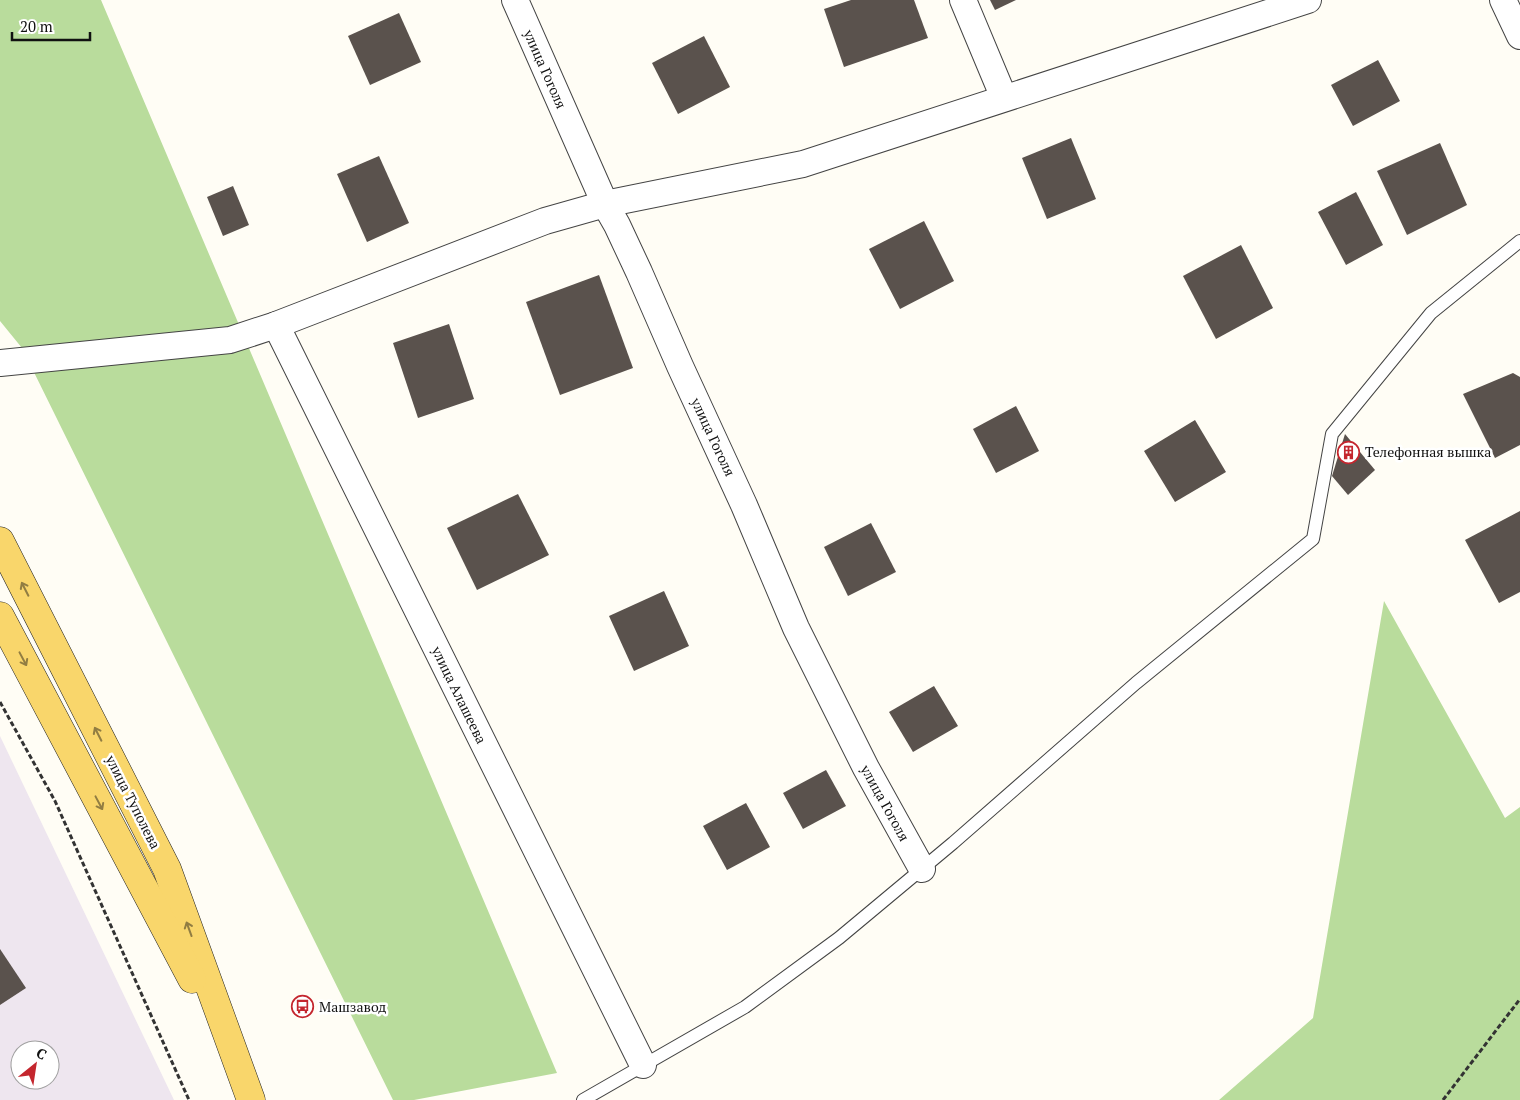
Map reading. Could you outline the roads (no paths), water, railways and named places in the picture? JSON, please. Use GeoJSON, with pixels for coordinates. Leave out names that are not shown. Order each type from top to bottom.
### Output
{"type":"FeatureCollection","features":[{"type":"Feature","properties":{"kind":"main road","name":"улица Туполева"},"geometry":{"type":"LineString","coordinates":[[0,541],[167,869],[251,1100]]}},
{"type":"Feature","properties":{"kind":"main road","name":"улица Туполева"},"geometry":{"type":"LineString","coordinates":[[0,616],[242,1073]]}},
{"type":"Feature","properties":{"kind":"street","name":"улица Гоголя"},"geometry":{"type":"LineString","coordinates":[[515,0],[605,204],[639,272],[744,505],[796,628],[866,768],[922,869]]}},
{"type":"Feature","properties":{"kind":"street"},"geometry":{"type":"LineString","coordinates":[[963,0],[1004,98]]}},
{"type":"Feature","properties":{"kind":"street"},"geometry":{"type":"LineString","coordinates":[[0,363],[230,340],[276,325],[545,221],[605,204],[803,164],[1308,0]]}},
{"type":"Feature","properties":{"kind":"street"},"geometry":{"type":"LineString","coordinates":[[1503,0],[1520,36]]}},
{"type":"Feature","properties":{"kind":"street","name":"улица Алашеева"},"geometry":{"type":"LineString","coordinates":[[276,325],[643,1065]]}},
{"type":"Feature","properties":{"kind":"lane"},"geometry":{"type":"LineString","coordinates":[[583,1100],[745,1007],[839,938],[922,869],[1136,683],[1313,539],[1332,434],[1431,313],[1520,241]]}},
{"type":"Feature","properties":{"kind":"place","name":"Телефонная вышка"},"geometry":{"type":"Point","coordinates":[1349,452]}},
{"type":"Feature","properties":{"kind":"place","name":"Машзавод"},"geometry":{"type":"Point","coordinates":[303,1007]}}]}
